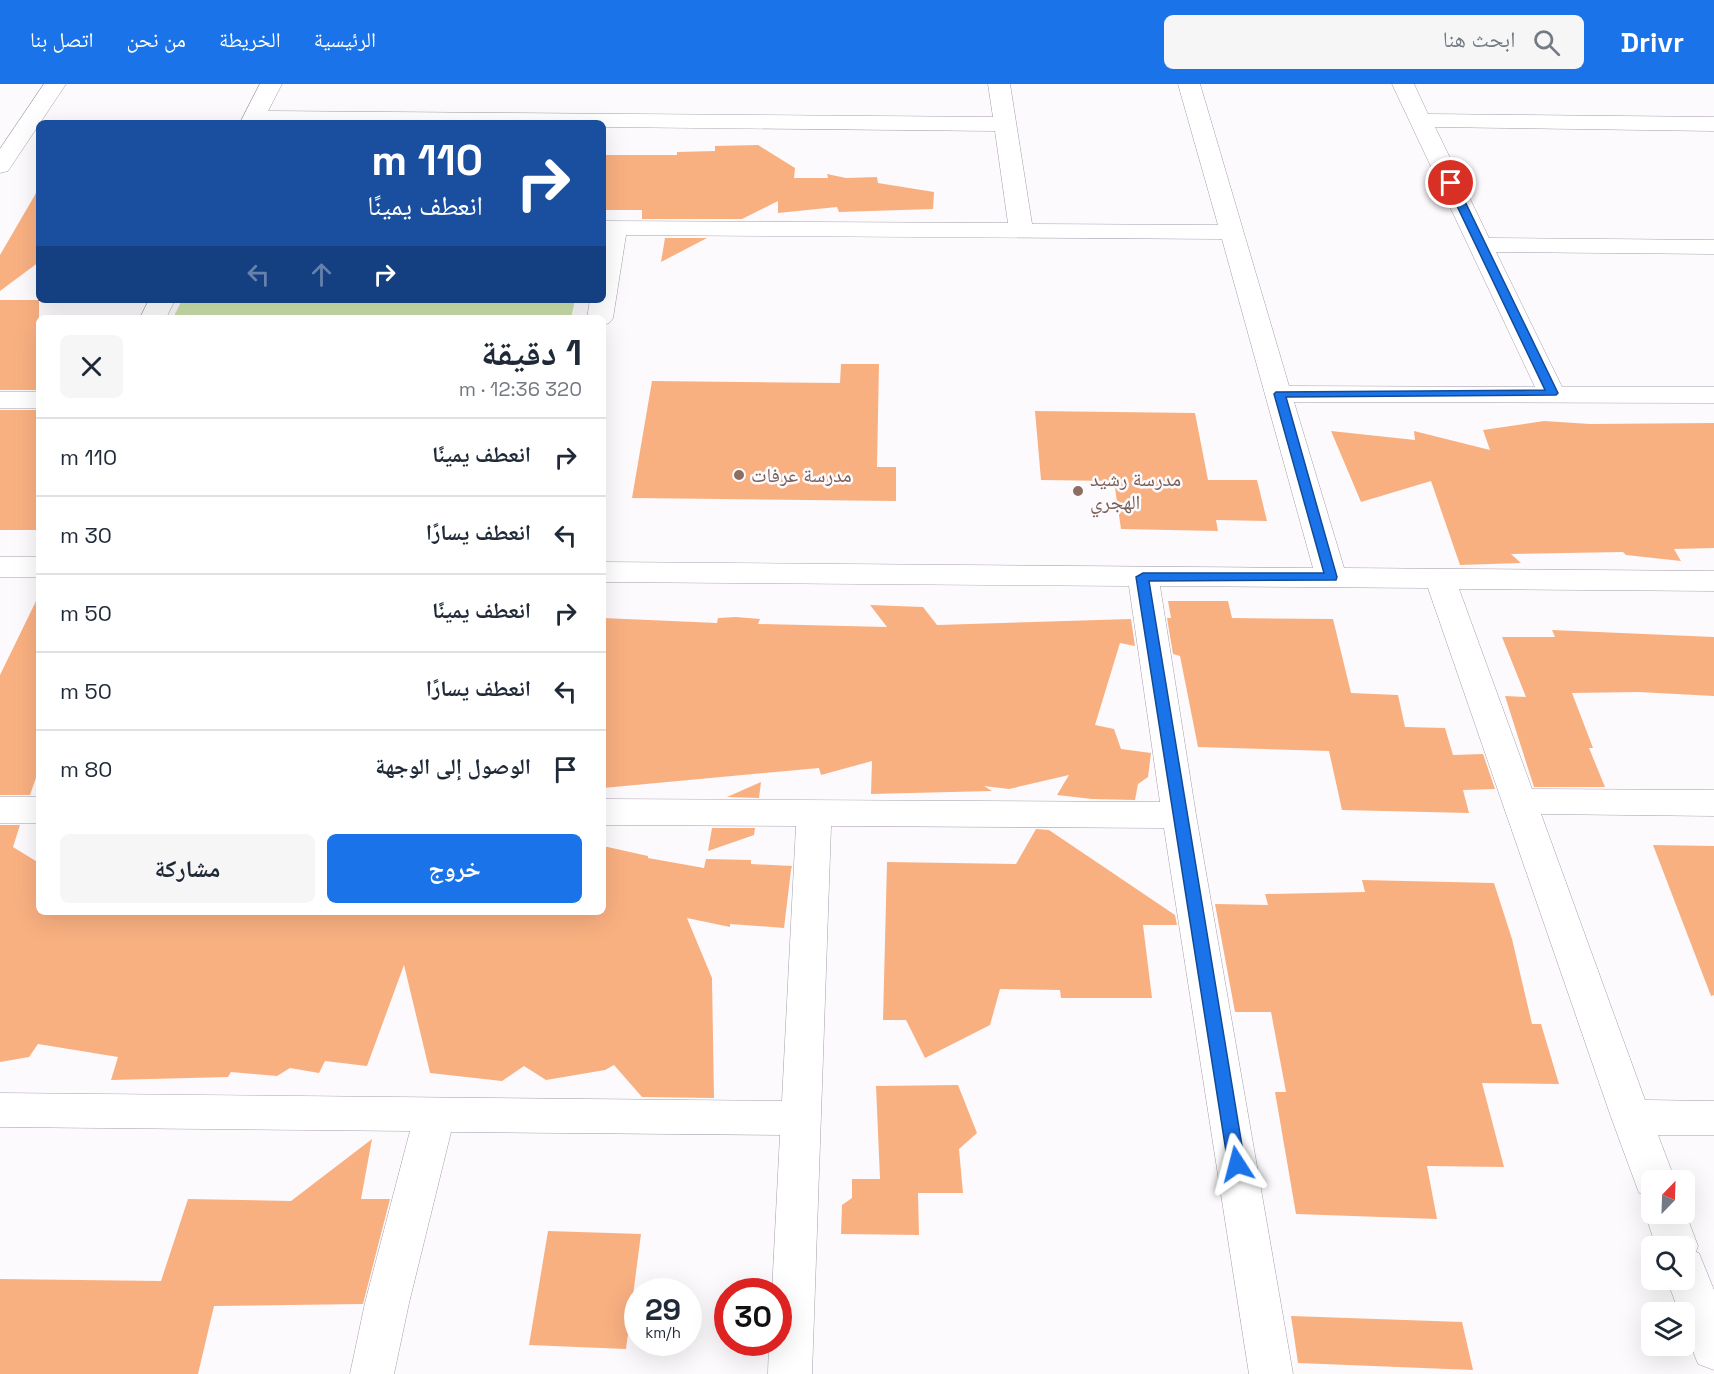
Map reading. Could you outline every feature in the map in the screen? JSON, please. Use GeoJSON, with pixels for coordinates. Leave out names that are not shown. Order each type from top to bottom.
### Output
{"type":"FeatureCollection","features":[{"type":"Feature","properties":{"kind":"street"},"geometry":{"type":"LineString","coordinates":[[0,166],[55,84]]}},
{"type":"Feature","properties":{"kind":"street"},"geometry":{"type":"LineString","coordinates":[[252,120],[271,84]]}},
{"type":"Feature","properties":{"kind":"street"},"geometry":{"type":"LineString","coordinates":[[999,84],[1021,230]]}},
{"type":"Feature","properties":{"kind":"street"},"geometry":{"type":"LineString","coordinates":[[1189,84],[1331,577]]}},
{"type":"Feature","properties":{"kind":"street"},"geometry":{"type":"LineString","coordinates":[[1403,84],[1552,393]]}},
{"type":"Feature","properties":{"kind":"street"},"geometry":{"type":"LineString","coordinates":[[1421,120],[1710,130]]}},
{"type":"Feature","properties":{"kind":"street"},"geometry":{"type":"LineString","coordinates":[[606,122],[1005,124]]}},
{"type":"Feature","properties":{"kind":"street"},"geometry":{"type":"LineString","coordinates":[[606,258],[609,228],[1231,232]]}},
{"type":"Feature","properties":{"kind":"street"},"geometry":{"type":"LineString","coordinates":[[1481,245],[1714,247]]}},
{"type":"Feature","properties":{"kind":"street"},"geometry":{"type":"LineString","coordinates":[[1280,394],[1714,395]]}},
{"type":"Feature","properties":{"kind":"street"},"geometry":{"type":"LineString","coordinates":[[0,400],[36,400]]}},
{"type":"Feature","properties":{"kind":"street"},"geometry":{"type":"LineString","coordinates":[[3,572],[36,567]]}},
{"type":"Feature","properties":{"kind":"street"},"geometry":{"type":"LineString","coordinates":[[606,572],[1714,581]]}},
{"type":"Feature","properties":{"kind":"street"},"geometry":{"type":"LineString","coordinates":[[1143,577],[1179,815],[1271,1374]]}},
{"type":"Feature","properties":{"kind":"street"},"geometry":{"type":"LineString","coordinates":[[1440,579],[1650,1170]]}},
{"type":"Feature","properties":{"kind":"street"},"geometry":{"type":"LineString","coordinates":[[1519,801],[1714,804]]}},
{"type":"Feature","properties":{"kind":"street"},"geometry":{"type":"LineString","coordinates":[[0,810],[36,810]]}},
{"type":"Feature","properties":{"kind":"street"},"geometry":{"type":"LineString","coordinates":[[606,812],[1179,815]]}},
{"type":"Feature","properties":{"kind":"street"},"geometry":{"type":"LineString","coordinates":[[790,1374],[814,812]]}},
{"type":"Feature","properties":{"kind":"street"},"geometry":{"type":"LineString","coordinates":[[0,1110],[801,1118]]}},
{"type":"Feature","properties":{"kind":"street"},"geometry":{"type":"LineString","coordinates":[[372,1374],[387,1303],[435,1114]]}},
{"type":"Feature","properties":{"kind":"street"},"geometry":{"type":"LineString","coordinates":[[1631,1118],[1714,1118]]}},
{"type":"Feature","properties":{"kind":"street"},"geometry":{"type":"LineString","coordinates":[[1692,1290],[1714,1349]]}},
{"type":"Feature","properties":{"kind":"green space"},"geometry":{"type":"Polygon","coordinates":[[[180,303],[574,303],[572,315],[174,315],[180,303]]]}},
{"type":"Feature","properties":{"kind":"building"},"geometry":{"type":"Polygon","coordinates":[[[758,145],[795,168],[794,178],[828,178],[827,174],[846,178],[877,177],[878,183],[934,192],[933,209],[839,212],[837,207],[778,213],[778,201],[742,219],[642,219],[642,210],[606,210],[606,155],[677,155],[677,152],[715,151],[715,146],[758,145]]]}},
{"type":"Feature","properties":{"kind":"building"},"geometry":{"type":"Polygon","coordinates":[[[36,193],[36,264],[0,291],[0,255],[36,193]]]}},
{"type":"Feature","properties":{"kind":"building"},"geometry":{"type":"Polygon","coordinates":[[[665,238],[707,238],[661,262],[665,238]]]}},
{"type":"Feature","properties":{"kind":"building"},"geometry":{"type":"Polygon","coordinates":[[[0,300],[36,300],[36,303],[39,303],[39,315],[36,315],[36,390],[0,390],[0,300]]]}},
{"type":"Feature","properties":{"kind":"building"},"geometry":{"type":"Polygon","coordinates":[[[841,364],[879,364],[877,467],[896,467],[896,501],[632,498],[652,381],[840,383],[841,364]]]}},
{"type":"Feature","properties":{"kind":"building"},"geometry":{"type":"Polygon","coordinates":[[[0,410],[36,410],[36,530],[0,530],[0,410]]]}},
{"type":"Feature","properties":{"kind":"building"},"geometry":{"type":"Polygon","coordinates":[[[1035,411],[1195,413],[1208,480],[1257,480],[1267,521],[1216,520],[1218,531],[1121,529],[1114,481],[1041,480],[1035,411]]]}},
{"type":"Feature","properties":{"kind":"building"},"geometry":{"type":"Polygon","coordinates":[[[1544,421],[1590,424],[1714,423],[1714,548],[1674,549],[1681,561],[1626,555],[1623,552],[1511,554],[1521,563],[1460,565],[1431,481],[1361,502],[1331,431],[1415,440],[1414,431],[1490,450],[1483,430],[1544,421]]]}},
{"type":"Feature","properties":{"kind":"building"},"geometry":{"type":"Polygon","coordinates":[[[36,601],[36,778],[30,795],[0,795],[0,675],[36,601]]]}},
{"type":"Feature","properties":{"kind":"building"},"geometry":{"type":"Polygon","coordinates":[[[1168,601],[1228,601],[1232,618],[1333,619],[1351,693],[1398,695],[1405,727],[1445,728],[1453,755],[1483,754],[1495,789],[1463,790],[1469,813],[1342,810],[1329,751],[1198,747],[1180,656],[1173,654],[1167,618],[1171,618],[1168,601]]]}},
{"type":"Feature","properties":{"kind":"building"},"geometry":{"type":"Polygon","coordinates":[[[870,605],[923,607],[937,625],[1131,619],[1135,646],[1120,643],[1095,725],[1114,729],[1121,749],[1151,753],[1148,777],[1138,784],[1135,800],[1057,795],[1069,775],[1009,789],[984,786],[992,791],[871,794],[872,761],[821,775],[819,768],[606,788],[606,618],[717,623],[718,618],[736,617],[760,619],[758,624],[887,627],[870,605]]]}},
{"type":"Feature","properties":{"kind":"building"},"geometry":{"type":"Polygon","coordinates":[[[1552,630],[1714,637],[1714,696],[1638,692],[1572,693],[1593,748],[1589,748],[1605,787],[1534,787],[1505,696],[1526,697],[1502,637],[1555,637],[1552,630]]]}},
{"type":"Feature","properties":{"kind":"building"},"geometry":{"type":"Polygon","coordinates":[[[761,782],[759,798],[727,797],[761,782]]]}},
{"type":"Feature","properties":{"kind":"building"},"geometry":{"type":"Polygon","coordinates":[[[0,825],[20,825],[13,847],[36,861],[36,915],[606,915],[606,847],[648,856],[648,858],[704,868],[706,859],[751,860],[751,864],[792,866],[784,928],[730,924],[730,927],[687,918],[712,978],[714,1098],[642,1097],[614,1065],[605,1070],[546,1080],[524,1066],[502,1081],[430,1073],[404,965],[367,1066],[325,1061],[319,1073],[290,1068],[277,1076],[231,1072],[228,1077],[111,1080],[118,1057],[38,1044],[29,1057],[0,1062],[0,825]]]}},
{"type":"Feature","properties":{"kind":"building"},"geometry":{"type":"Polygon","coordinates":[[[712,828],[755,828],[754,835],[708,851],[712,828]]]}},
{"type":"Feature","properties":{"kind":"building"},"geometry":{"type":"Polygon","coordinates":[[[1036,829],[1049,830],[1175,915],[1177,925],[1143,925],[1152,998],[1061,998],[1060,990],[1000,989],[990,1025],[925,1058],[906,1020],[883,1020],[887,862],[1016,864],[1036,829]]]}},
{"type":"Feature","properties":{"kind":"building"},"geometry":{"type":"Polygon","coordinates":[[[1653,845],[1714,846],[1714,995],[1711,996],[1653,845]]]}},
{"type":"Feature","properties":{"kind":"building"},"geometry":{"type":"Polygon","coordinates":[[[1362,880],[1494,883],[1512,939],[1532,1024],[1541,1024],[1559,1084],[1482,1083],[1504,1167],[1427,1166],[1437,1219],[1296,1214],[1275,1092],[1286,1092],[1271,1012],[1235,1012],[1215,904],[1268,905],[1265,894],[1365,892],[1362,880]]]}},
{"type":"Feature","properties":{"kind":"building"},"geometry":{"type":"Polygon","coordinates":[[[958,1085],[977,1133],[959,1149],[963,1193],[918,1193],[919,1235],[841,1234],[842,1205],[852,1198],[852,1179],[880,1179],[876,1086],[958,1085]]]}},
{"type":"Feature","properties":{"kind":"building"},"geometry":{"type":"Polygon","coordinates":[[[372,1139],[361,1199],[390,1199],[363,1304],[214,1306],[198,1374],[0,1374],[0,1279],[161,1281],[188,1199],[291,1201],[372,1139]]]}},
{"type":"Feature","properties":{"kind":"building"},"geometry":{"type":"Polygon","coordinates":[[[548,1231],[641,1234],[635,1278],[624,1278],[624,1349],[529,1345],[548,1231]]]}},
{"type":"Feature","properties":{"kind":"building"},"geometry":{"type":"Polygon","coordinates":[[[1291,1316],[1462,1322],[1473,1370],[1298,1363],[1291,1316]]]}},
{"type":"Feature","properties":{"kind":"place","name":"مدرسة عرفات"},"geometry":{"type":"Point","coordinates":[739,475]}},
{"type":"Feature","properties":{"kind":"place","name":"مدرسة رشيد الهجري"},"geometry":{"type":"Point","coordinates":[1078,491]}},
{"type":"Feature","properties":{"kind":"route"},"geometry":{"type":"LineString","coordinates":[[1237,1164],[1179,815],[1143,577],[1331,577],[1280,394],[1552,393],[1451,183]]}}]}
